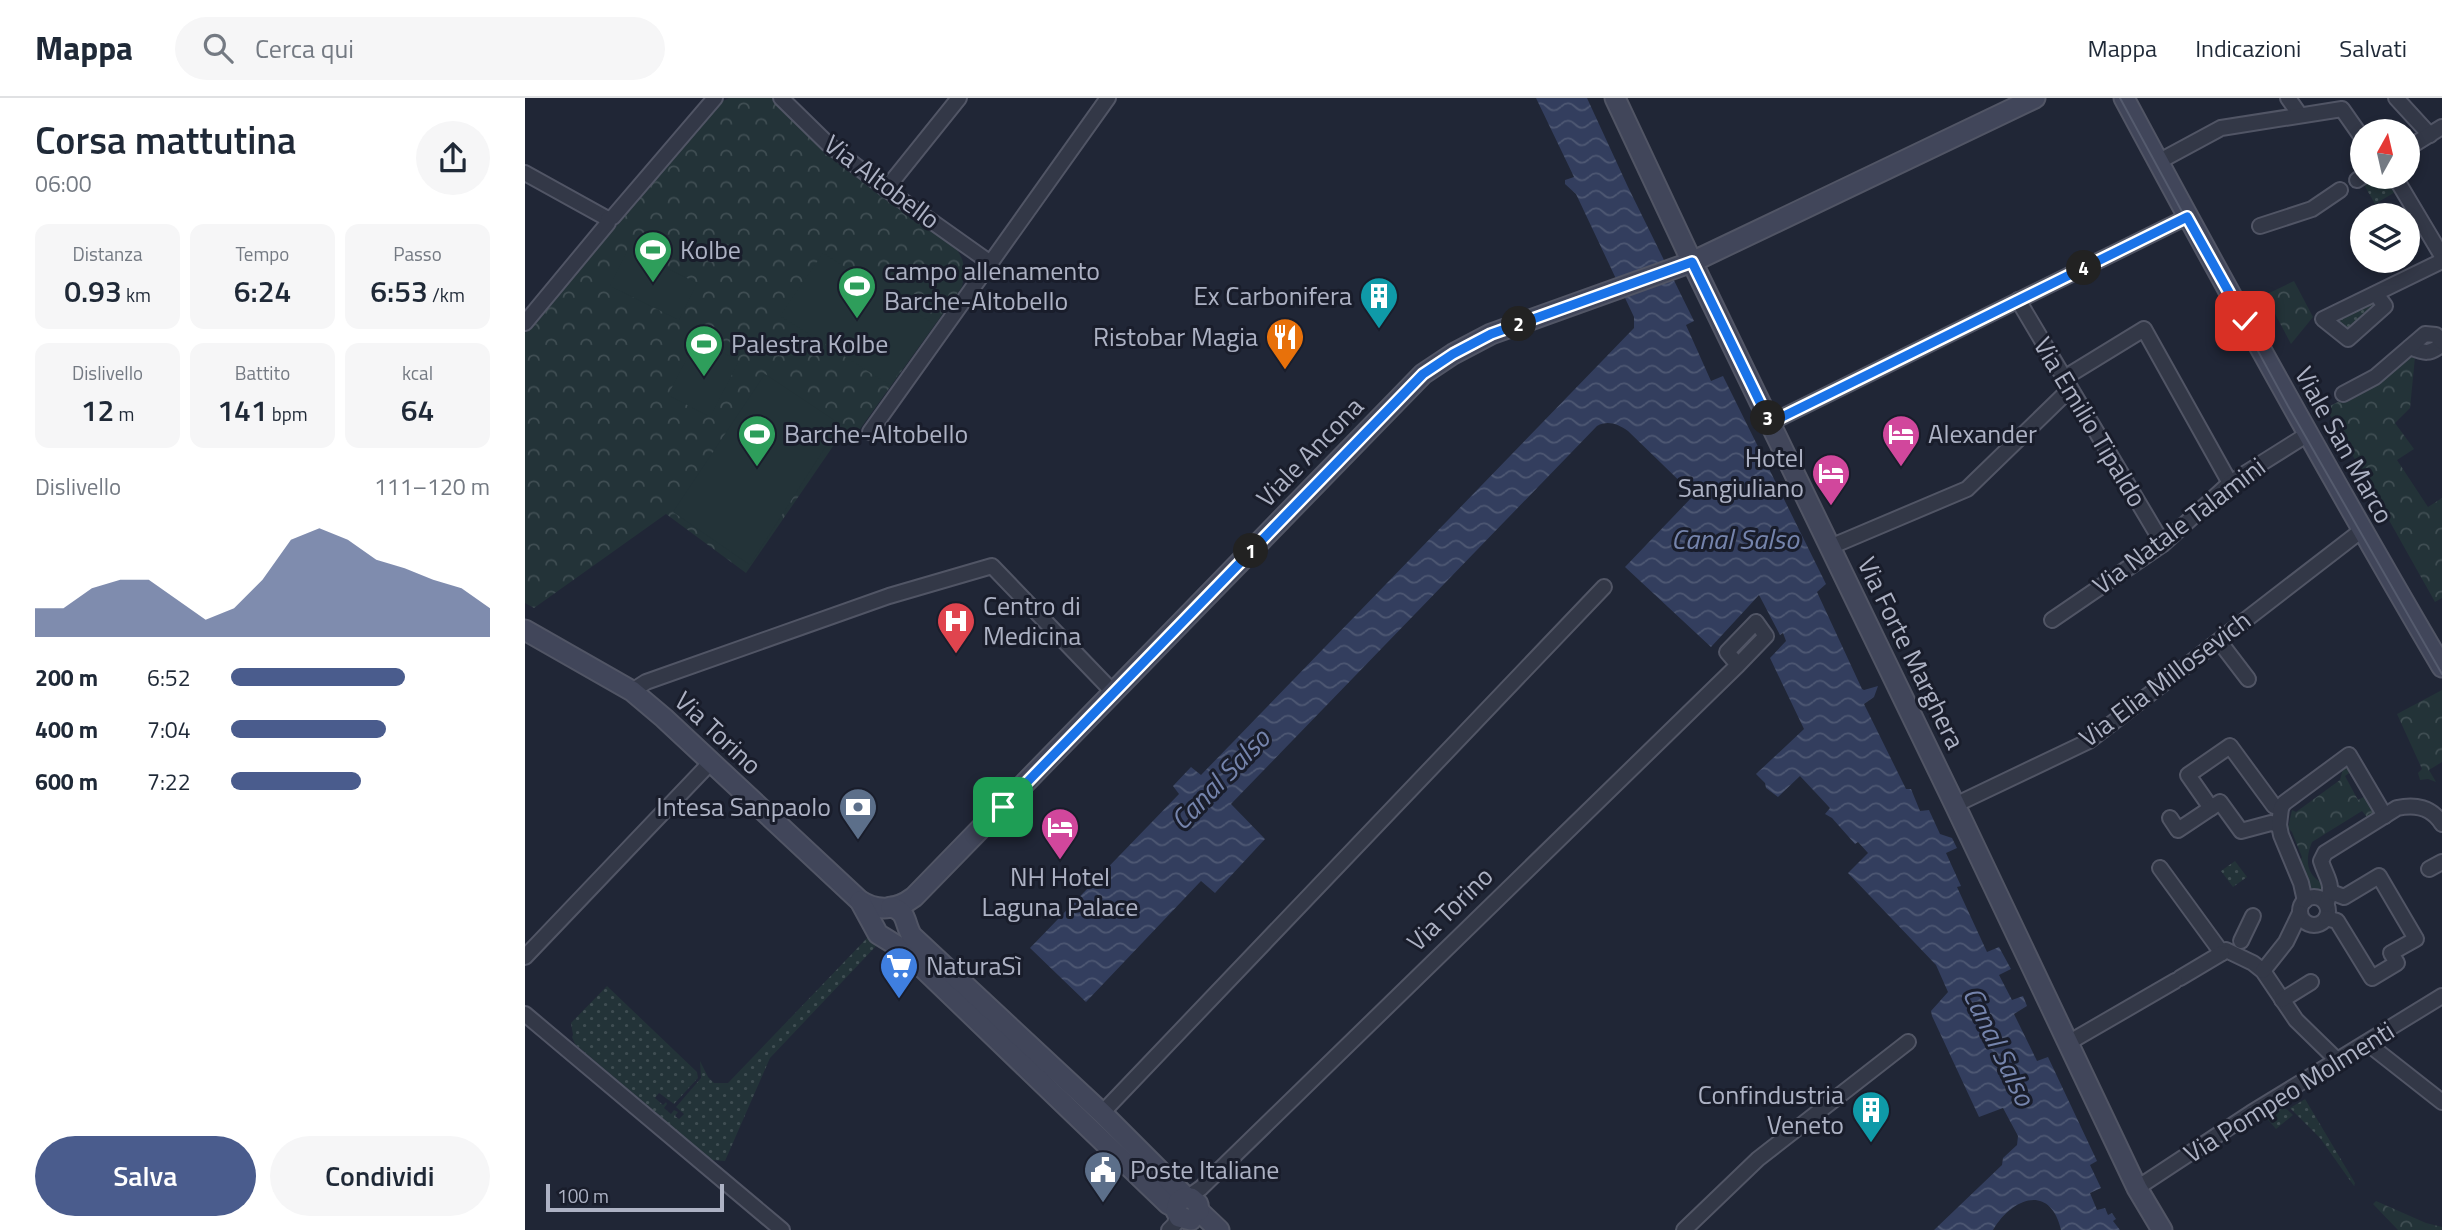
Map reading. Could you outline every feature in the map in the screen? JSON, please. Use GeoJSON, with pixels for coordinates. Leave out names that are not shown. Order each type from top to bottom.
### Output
{"type":"FeatureCollection","features":[{"type":"Feature","properties":{"kind":"street"},"geometry":{"type":"LineString","coordinates":[[525,323],[608,219],[613,217],[715,98]]}},
{"type":"Feature","properties":{"kind":"street","name":"Via Altobello"},"geometry":{"type":"LineString","coordinates":[[781,98],[828,144],[989,262]]}},
{"type":"Feature","properties":{"kind":"street"},"geometry":{"type":"LineString","coordinates":[[886,189],[959,98]]}},
{"type":"Feature","properties":{"kind":"street"},"geometry":{"type":"LineString","coordinates":[[870,432],[1108,98]]}},
{"type":"Feature","properties":{"kind":"street","name":"Via Forte Marghera"},"geometry":{"type":"LineString","coordinates":[[1615,98],[1685,265],[1770,423],[2137,1188],[2162,1230]]}},
{"type":"Feature","properties":{"kind":"street","name":"Viale Ancona"},"geometry":{"type":"LineString","coordinates":[[882,914],[914,897],[1423,374],[1491,334],[1685,265],[2035,98]]}},
{"type":"Feature","properties":{"kind":"street","name":"Viale San Marco"},"geometry":{"type":"LineString","coordinates":[[2124,98],[2308,434],[2442,667]]}},
{"type":"Feature","properties":{"kind":"street"},"geometry":{"type":"LineString","coordinates":[[2288,98],[2300,115]]}},
{"type":"Feature","properties":{"kind":"street"},"geometry":{"type":"LineString","coordinates":[[2396,98],[2436,131],[2420,141]]}},
{"type":"Feature","properties":{"kind":"street"},"geometry":{"type":"LineString","coordinates":[[2158,162],[2221,128],[2342,109],[2350,120]]}},
{"type":"Feature","properties":{"kind":"street"},"geometry":{"type":"LineString","coordinates":[[525,173],[608,219]]}},
{"type":"Feature","properties":{"kind":"street"},"geometry":{"type":"LineString","coordinates":[[2376,293],[2442,256],[2402,189]]}},
{"type":"Feature","properties":{"kind":"street"},"geometry":{"type":"LineString","coordinates":[[2259,226],[2312,209],[2340,190]]}},
{"type":"Feature","properties":{"kind":"street"},"geometry":{"type":"LineString","coordinates":[[1770,423],[2187,217]]}},
{"type":"Feature","properties":{"kind":"street","name":"Via Emilio Tipaldo"},"geometry":{"type":"LineString","coordinates":[[2018,300],[2162,544]]}},
{"type":"Feature","properties":{"kind":"street"},"geometry":{"type":"LineString","coordinates":[[1830,547],[1967,489],[2067,384],[2144,329],[2230,483]]}},
{"type":"Feature","properties":{"kind":"street"},"geometry":{"type":"LineString","coordinates":[[2343,394],[2375,377],[2410,347],[2425,353],[2434,352],[2442,343]]}},
{"type":"Feature","properties":{"kind":"street","name":"Via Natale Talamini"},"geometry":{"type":"LineString","coordinates":[[2052,620],[2162,544],[2230,483],[2308,434]]}},
{"type":"Feature","properties":{"kind":"street","name":"Via Elia Millosevich"},"geometry":{"type":"LineString","coordinates":[[1955,805],[2089,741],[2362,530]]}},
{"type":"Feature","properties":{"kind":"street"},"geometry":{"type":"LineString","coordinates":[[632,691],[646,682],[889,596],[992,566],[1114,693]]}},
{"type":"Feature","properties":{"kind":"street"},"geometry":{"type":"LineString","coordinates":[[1102,1113],[1604,587]]}},
{"type":"Feature","properties":{"kind":"street","name":"Via Torino"},"geometry":{"type":"LineString","coordinates":[[525,629],[632,691],[859,900],[882,914],[901,911],[918,941],[1102,1113],[1188,1210],[1219,1230]]}},
{"type":"Feature","properties":{"kind":"street"},"geometry":{"type":"LineString","coordinates":[[2219,640],[2248,679]]}},
{"type":"Feature","properties":{"kind":"street","name":"Via Torino"},"geometry":{"type":"LineString","coordinates":[[1188,1210],[1738,665]]}},
{"type":"Feature","properties":{"kind":"street"},"geometry":{"type":"LineString","coordinates":[[2279,825],[2271,823],[2241,831],[2191,778],[2230,746],[2274,806],[2281,808]]}},
{"type":"Feature","properties":{"kind":"street"},"geometry":{"type":"LineString","coordinates":[[2286,942],[2302,907],[2314,897],[2325,910],[2337,920],[2369,980],[2397,963],[2391,953],[2419,937],[2379,876],[2344,897],[2325,910],[2307,924],[2302,907],[2279,825],[2284,803],[2350,755],[2385,816]]}},
{"type":"Feature","properties":{"kind":"street"},"geometry":{"type":"LineString","coordinates":[[525,957],[711,762]]}},
{"type":"Feature","properties":{"kind":"street"},"geometry":{"type":"LineString","coordinates":[[2174,824],[2216,805]]}},
{"type":"Feature","properties":{"kind":"street"},"geometry":{"type":"LineString","coordinates":[[2325,910],[2322,857],[2325,853],[2397,808],[2419,806],[2430,811],[2442,824]]}},
{"type":"Feature","properties":{"kind":"street"},"geometry":{"type":"LineString","coordinates":[[2160,868],[2222,953]]}},
{"type":"Feature","properties":{"kind":"street","name":"Viale Ancona"},"geometry":{"type":"LineString","coordinates":[[907,923],[914,897]]}},
{"type":"Feature","properties":{"kind":"street"},"geometry":{"type":"LineString","coordinates":[[2263,971],[2286,942],[2325,910]]}},
{"type":"Feature","properties":{"kind":"street","name":"Via Torino"},"geometry":{"type":"LineString","coordinates":[[882,914],[878,934],[904,950],[1168,1204],[1188,1210]]}},
{"type":"Feature","properties":{"kind":"street"},"geometry":{"type":"LineString","coordinates":[[2241,941],[2253,916]]}},
{"type":"Feature","properties":{"kind":"street"},"geometry":{"type":"LineString","coordinates":[[888,939],[898,937],[907,923]]}},
{"type":"Feature","properties":{"kind":"street"},"geometry":{"type":"LineString","coordinates":[[2068,1044],[2226,950],[2263,971],[2295,1020],[2338,1061]]}},
{"type":"Feature","properties":{"kind":"street"},"geometry":{"type":"LineString","coordinates":[[2282,1000],[2311,982]]}},
{"type":"Feature","properties":{"kind":"street","name":"Via Pompeo Molmenti"},"geometry":{"type":"LineString","coordinates":[[2137,1188],[2251,1113],[2442,996]]}},
{"type":"Feature","properties":{"kind":"street"},"geometry":{"type":"LineString","coordinates":[[525,1014],[782,1230]]}},
{"type":"Feature","properties":{"kind":"street"},"geometry":{"type":"LineString","coordinates":[[1684,1230],[1782,1139],[1908,1042]]}},
{"type":"Feature","properties":{"kind":"street"},"geometry":{"type":"LineString","coordinates":[[2367,1043],[2442,1102]]}},
{"type":"Feature","properties":{"kind":"green space"},"geometry":{"type":"Polygon","coordinates":[[[729,98],[774,98],[793,119],[836,156],[949,238],[963,261],[962,287],[860,429],[838,439],[746,573],[666,514],[534,608],[525,603],[525,333],[723,101],[729,98]]]}},
{"type":"Feature","properties":{"kind":"green space"},"geometry":{"type":"Polygon","coordinates":[[[2366,189],[2397,191],[2377,203],[2366,189]]]}},
{"type":"Feature","properties":{"kind":"green space","name":"Kolbe"},"geometry":{"type":"Polygon","coordinates":[[[628,249],[697,283],[679,320],[610,286],[628,249]]]}},
{"type":"Feature","properties":{"kind":"green space","name":"campo allenamento Barche-Altobello"},"geometry":{"type":"Polygon","coordinates":[[[823,253],[934,324],[890,385],[780,316],[823,253]]]}},
{"type":"Feature","properties":{"kind":"green space"},"geometry":{"type":"Polygon","coordinates":[[[2294,281],[2313,317],[2291,344],[2265,295],[2294,281]]]}},
{"type":"Feature","properties":{"kind":"green space"},"geometry":{"type":"Polygon","coordinates":[[[2372,301],[2376,306],[2348,332],[2334,321],[2372,301]]]}},
{"type":"Feature","properties":{"kind":"green space","name":"Palestra Kolbe"},"geometry":{"type":"Polygon","coordinates":[[[697,339],[739,361],[710,417],[668,395],[697,339]]]}},
{"type":"Feature","properties":{"kind":"green space"},"geometry":{"type":"Polygon","coordinates":[[[2413,355],[2415,357],[2410,408],[2395,423],[2414,449],[2397,460],[2428,507],[2442,498],[2442,598],[2435,602],[2326,408],[2381,380],[2413,355]]]}},
{"type":"Feature","properties":{"kind":"green space","name":"Barche-Altobello"},"geometry":{"type":"Polygon","coordinates":[[[765,374],[840,424],[750,565],[673,512],[765,374]]]}},
{"type":"Feature","properties":{"kind":"green space"},"geometry":{"type":"Polygon","coordinates":[[[2442,690],[2442,762],[2429,770],[2436,782],[2420,780],[2418,773],[2422,769],[2397,714],[2442,690]]]}},
{"type":"Feature","properties":{"kind":"green space"},"geometry":{"type":"Polygon","coordinates":[[[2344,765],[2348,765],[2352,771],[2345,776],[2358,800],[2367,795],[2379,816],[2371,822],[2362,811],[2312,842],[2308,866],[2322,883],[2322,889],[2317,891],[2310,888],[2300,862],[2302,857],[2288,828],[2292,810],[2296,812],[2340,780],[2344,765]]]}},
{"type":"Feature","properties":{"kind":"green space"},"geometry":{"type":"Polygon","coordinates":[[[2235,861],[2247,877],[2233,887],[2221,871],[2235,861]]]}},
{"type":"Feature","properties":{"kind":"green space"},"geometry":{"type":"Polygon","coordinates":[[[869,936],[878,944],[770,1058],[725,1161],[712,1160],[575,1044],[572,1037],[571,1023],[607,986],[697,1072],[698,1078],[674,1104],[659,1093],[655,1098],[663,1105],[666,1102],[664,1108],[671,1114],[674,1110],[678,1112],[675,1116],[679,1119],[684,1114],[676,1107],[701,1078],[700,1061],[714,1083],[728,1083],[869,936]]]}},
{"type":"Feature","properties":{"kind":"green space"},"geometry":{"type":"Polygon","coordinates":[[[2305,1099],[2355,1183],[2354,1186],[2320,1138],[2290,1108],[2305,1099]]]}},
{"type":"Feature","properties":{"kind":"green space"},"geometry":{"type":"Polygon","coordinates":[[[2281,1104],[2293,1115],[2276,1129],[2264,1115],[2281,1104]]]}},
{"type":"Feature","properties":{"kind":"green space"},"geometry":{"type":"Polygon","coordinates":[[[2376,1201],[2426,1223],[2442,1227],[2442,1230],[2398,1230],[2373,1204],[2376,1201]]]}},
{"type":"Feature","properties":{"kind":"water","name":"Canal Salso"},"geometry":{"type":"Polygon","coordinates":[[[1536,98],[1587,98],[1694,321],[1686,325],[1711,381],[1723,376],[1826,584],[1817,592],[1862,689],[1878,686],[1874,697],[1864,704],[1906,789],[1911,789],[1920,811],[1929,810],[1940,834],[1952,838],[1957,848],[1946,853],[1961,886],[1957,887],[1987,952],[1999,947],[2011,969],[1999,975],[2012,1000],[2023,996],[2027,1006],[2014,1014],[2037,1061],[2048,1057],[2097,1161],[2090,1165],[2101,1188],[2090,1193],[2097,1210],[2105,1208],[2108,1215],[2112,1213],[2116,1219],[2113,1221],[2120,1230],[2061,1230],[2056,1215],[2048,1206],[2040,1201],[2030,1200],[2010,1210],[1993,1230],[1934,1230],[2002,1165],[2003,1158],[2017,1145],[2018,1136],[2003,1108],[1979,1117],[1932,1016],[1931,1011],[1948,992],[1936,965],[1848,873],[1868,853],[1825,814],[1830,808],[1800,776],[1778,797],[1766,788],[1756,774],[1804,729],[1770,658],[1786,641],[1783,633],[1780,635],[1759,595],[1711,647],[1625,567],[1694,495],[1628,431],[1613,424],[1597,426],[1231,804],[1265,839],[1215,893],[1201,881],[1086,1002],[1030,948],[1179,794],[1173,786],[1191,767],[1201,775],[1634,328],[1634,317],[1576,194],[1565,184],[1565,180],[1574,177],[1536,98]]]}},
{"type":"Feature","properties":{"kind":"tram line"},"geometry":{"type":"LineString","coordinates":[[2120,98],[2288,406],[2442,674]]}},
{"type":"Feature","properties":{"kind":"place","name":"Kolbe"},"geometry":{"type":"Point","coordinates":[653,284]}},
{"type":"Feature","properties":{"kind":"place","name":"campo allenamento Barche-Altobello"},"geometry":{"type":"Point","coordinates":[857,320]}},
{"type":"Feature","properties":{"kind":"place","name":"Ex Carbonifera"},"geometry":{"type":"Point","coordinates":[1379,330]}},
{"type":"Feature","properties":{"kind":"place","name":"Ristobar Magia"},"geometry":{"type":"Point","coordinates":[1285,371]}},
{"type":"Feature","properties":{"kind":"place","name":"Palestra Kolbe"},"geometry":{"type":"Point","coordinates":[704,378]}},
{"type":"Feature","properties":{"kind":"place","name":"Barche-Altobello"},"geometry":{"type":"Point","coordinates":[757,468]}},
{"type":"Feature","properties":{"kind":"place","name":"Alexander"},"geometry":{"type":"Point","coordinates":[1901,468]}},
{"type":"Feature","properties":{"kind":"place","name":"Hotel Sangiuliano"},"geometry":{"type":"Point","coordinates":[1831,507]}},
{"type":"Feature","properties":{"kind":"place","name":"Centro di Medicina"},"geometry":{"type":"Point","coordinates":[956,655]}},
{"type":"Feature","properties":{"kind":"place","name":"Intesa Sanpaolo"},"geometry":{"type":"Point","coordinates":[858,841]}},
{"type":"Feature","properties":{"kind":"place","name":"NH Hotel Laguna Palace"},"geometry":{"type":"Point","coordinates":[1060,861]}},
{"type":"Feature","properties":{"kind":"place","name":"NaturaSì"},"geometry":{"type":"Point","coordinates":[899,1000]}},
{"type":"Feature","properties":{"kind":"place","name":"Confindustria Veneto"},"geometry":{"type":"Point","coordinates":[1871,1144]}},
{"type":"Feature","properties":{"kind":"place","name":"Poste Italiane"},"geometry":{"type":"Point","coordinates":[1103,1204]}},
{"type":"Feature","properties":{"kind":"route"},"geometry":{"type":"LineString","coordinates":[[1003,807],[1423,374],[1491,334],[1692,262],[1770,423],[2187,217],[2245,321]]}}]}
